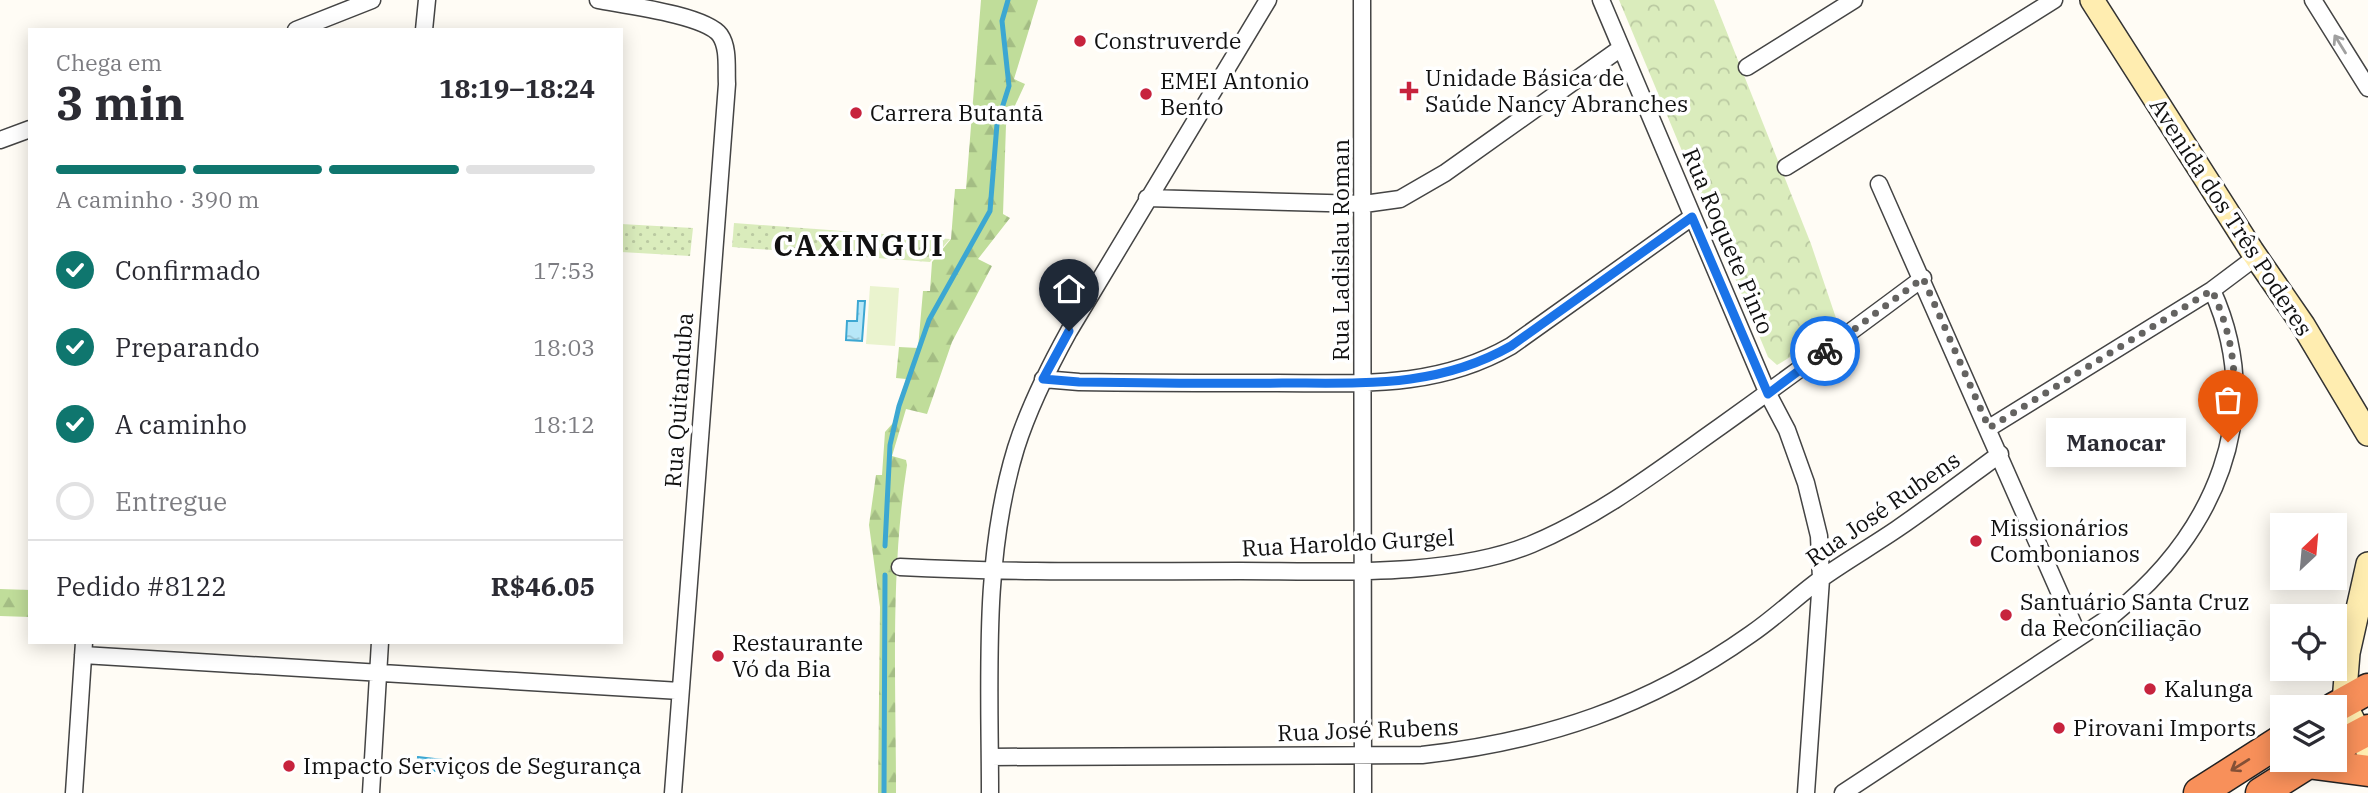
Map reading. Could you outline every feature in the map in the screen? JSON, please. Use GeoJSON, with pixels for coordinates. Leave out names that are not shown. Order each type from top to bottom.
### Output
{"type":"FeatureCollection","features":[{"type":"Feature","properties":{"kind":"highway"},"geometry":{"type":"LineString","coordinates":[[2199,793],[2270,748]]}},
{"type":"Feature","properties":{"kind":"highway"},"geometry":{"type":"LineString","coordinates":[[2347,767],[2368,771]]}},
{"type":"Feature","properties":{"kind":"highway"},"geometry":{"type":"LineString","coordinates":[[2261,793],[2293,772]]}},
{"type":"Feature","properties":{"kind":"main road","name":"Avenida dos Três Poderes"},"geometry":{"type":"LineString","coordinates":[[2092,0],[2256,257],[2365,421]]}},
{"type":"Feature","properties":{"kind":"main road"},"geometry":{"type":"LineString","coordinates":[[2357,741],[2344,680],[2368,564]]}},
{"type":"Feature","properties":{"kind":"street"},"geometry":{"type":"LineString","coordinates":[[301,28],[372,0]]}},
{"type":"Feature","properties":{"kind":"street"},"geometry":{"type":"LineString","coordinates":[[424,28],[427,0]]}},
{"type":"Feature","properties":{"kind":"street","name":"Rua Quitanduba"},"geometry":{"type":"LineString","coordinates":[[598,0],[701,23],[720,35],[726,48],[727,83],[673,793]]}},
{"type":"Feature","properties":{"kind":"street"},"geometry":{"type":"LineString","coordinates":[[990,793],[993,572],[1003,503],[1016,449],[1043,379],[1147,198],[1268,0]]}},
{"type":"Feature","properties":{"kind":"street","name":"Rua Ladislau Roman"},"geometry":{"type":"LineString","coordinates":[[1362,0],[1363,793]]}},
{"type":"Feature","properties":{"kind":"street","name":"Rua Roquete Pinto"},"geometry":{"type":"LineString","coordinates":[[1601,0],[1768,394],[1787,430],[1806,483],[1819,536],[1821,579],[1806,793]]}},
{"type":"Feature","properties":{"kind":"street"},"geometry":{"type":"LineString","coordinates":[[1747,67],[1854,0]]}},
{"type":"Feature","properties":{"kind":"street"},"geometry":{"type":"LineString","coordinates":[[1786,167],[2054,0]]}},
{"type":"Feature","properties":{"kind":"street"},"geometry":{"type":"LineString","coordinates":[[2313,0],[2368,88]]}},
{"type":"Feature","properties":{"kind":"street"},"geometry":{"type":"LineString","coordinates":[[1147,198],[1364,204],[1400,199],[1417,191],[1621,48]]}},
{"type":"Feature","properties":{"kind":"street"},"geometry":{"type":"LineString","coordinates":[[0,140],[28,130]]}},
{"type":"Feature","properties":{"kind":"street"},"geometry":{"type":"LineString","coordinates":[[1879,184],[1923,278],[2079,637]]}},
{"type":"Feature","properties":{"kind":"street"},"geometry":{"type":"LineString","coordinates":[[1043,379],[1079,382],[1364,383],[1442,375],[1488,359],[1531,332],[1692,217]]}},
{"type":"Feature","properties":{"kind":"street"},"geometry":{"type":"LineString","coordinates":[[1989,428],[2212,290],[2256,257]]}},
{"type":"Feature","properties":{"kind":"street","name":"Rua Haroldo Gurgel"},"geometry":{"type":"LineString","coordinates":[[900,567],[993,572],[1364,570],[1472,559],[1529,545],[1566,528],[1633,488],[1768,394],[1923,278]]}},
{"type":"Feature","properties":{"kind":"street"},"geometry":{"type":"LineString","coordinates":[[1843,793],[2079,637],[2136,596],[2179,550],[2193,530],[2221,469],[2235,409],[2236,373],[2233,346],[2212,290]]}},
{"type":"Feature","properties":{"kind":"street","name":"Rua José Rubens"},"geometry":{"type":"LineString","coordinates":[[990,757],[1364,756],[1469,749],[1602,716],[1704,664],[1750,635],[1821,579],[1898,528],[2000,454]]}},
{"type":"Feature","properties":{"kind":"street"},"geometry":{"type":"LineString","coordinates":[[371,793],[380,644]]}},
{"type":"Feature","properties":{"kind":"street"},"geometry":{"type":"LineString","coordinates":[[74,793],[84,649],[378,673],[680,691]]}},
{"type":"Feature","properties":{"kind":"green space"},"geometry":{"type":"Polygon","coordinates":[[[981,0],[1038,0],[1014,79],[1025,84],[1006,125],[1003,214],[1010,218],[978,259],[992,266],[952,342],[927,414],[906,409],[892,456],[906,460],[907,465],[896,588],[896,793],[878,793],[880,607],[869,525],[876,475],[882,475],[885,432],[893,423],[906,379],[896,378],[899,347],[918,348],[923,291],[930,291],[932,262],[951,239],[955,189],[966,189],[981,0]]]}},
{"type":"Feature","properties":{"kind":"green space"},"geometry":{"type":"Polygon","coordinates":[[[1619,0],[1714,0],[1811,244],[1839,327],[1777,365],[1768,357],[1619,0]]]}},
{"type":"Feature","properties":{"kind":"green space"},"geometry":{"type":"Polygon","coordinates":[[[734,223],[950,239],[930,262],[732,247],[734,223]]]}},
{"type":"Feature","properties":{"kind":"green space"},"geometry":{"type":"Polygon","coordinates":[[[623,224],[693,228],[690,256],[623,252],[623,224]]]}},
{"type":"Feature","properties":{"kind":"green space"},"geometry":{"type":"Polygon","coordinates":[[[870,286],[899,288],[895,346],[866,344],[870,286]]]}},
{"type":"Feature","properties":{"kind":"green space"},"geometry":{"type":"Polygon","coordinates":[[[0,589],[28,590],[28,617],[0,616],[0,589]]]}},
{"type":"Feature","properties":{"kind":"water"},"geometry":{"type":"Polygon","coordinates":[[[858,301],[865,301],[862,341],[846,340],[847,321],[857,321],[858,301]]]}},
{"type":"Feature","properties":{"kind":"water"},"geometry":{"type":"Polygon","coordinates":[[[418,757],[459,762],[459,772],[417,770],[418,757]]]}},
{"type":"Feature","properties":{"kind":"waterway"},"geometry":{"type":"LineString","coordinates":[[885,546],[890,445],[899,406],[929,320],[990,211],[997,124],[1009,86],[1002,21],[1008,0]]}},
{"type":"Feature","properties":{"kind":"waterway"},"geometry":{"type":"LineString","coordinates":[[884,793],[885,575]]}},
{"type":"Feature","properties":{"kind":"way so far"},"geometry":{"type":"LineString","coordinates":[[1825,351],[1923,278],[1989,428],[2212,290],[2224,316],[2233,346],[2236,373],[2235,409],[2228,442]]}},
{"type":"Feature","properties":{"kind":"place","name":"Construverde"},"geometry":{"type":"Point","coordinates":[1080,41]}},
{"type":"Feature","properties":{"kind":"place","name":"Unidade Básica de Saúde Nancy Abranches"},"geometry":{"type":"Point","coordinates":[1409,91]}},
{"type":"Feature","properties":{"kind":"place","name":"EMEI Antonio Bento"},"geometry":{"type":"Point","coordinates":[1146,94]}},
{"type":"Feature","properties":{"kind":"place","name":"Carrera Butantã"},"geometry":{"type":"Point","coordinates":[856,113]}},
{"type":"Feature","properties":{"kind":"place","name":"Manocar"},"geometry":{"type":"Point","coordinates":[2228,442]}},
{"type":"Feature","properties":{"kind":"place","name":"Missionários Combonianos"},"geometry":{"type":"Point","coordinates":[1976,541]}},
{"type":"Feature","properties":{"kind":"place","name":"Santuário Santa Cruz da Reconciliação"},"geometry":{"type":"Point","coordinates":[2006,615]}},
{"type":"Feature","properties":{"kind":"place","name":"Restaurante Vó da Bia"},"geometry":{"type":"Point","coordinates":[718,656]}},
{"type":"Feature","properties":{"kind":"place","name":"Kalunga"},"geometry":{"type":"Point","coordinates":[2150,689]}},
{"type":"Feature","properties":{"kind":"place","name":"Pirovani Imports"},"geometry":{"type":"Point","coordinates":[2059,728]}},
{"type":"Feature","properties":{"kind":"place","name":"Impacto Serviços de Segurança"},"geometry":{"type":"Point","coordinates":[289,766]}},
{"type":"Feature","properties":{"kind":"district","name":"CAXINGUI"},"geometry":{"type":"Point","coordinates":[859,246]}},
{"type":"Feature","properties":{"kind":"route"},"geometry":{"type":"LineString","coordinates":[[1069,331],[1043,379],[1079,382],[1389,383],[1442,375],[1488,359],[1511,346],[1692,217],[1768,394],[1825,351]]}}]}
